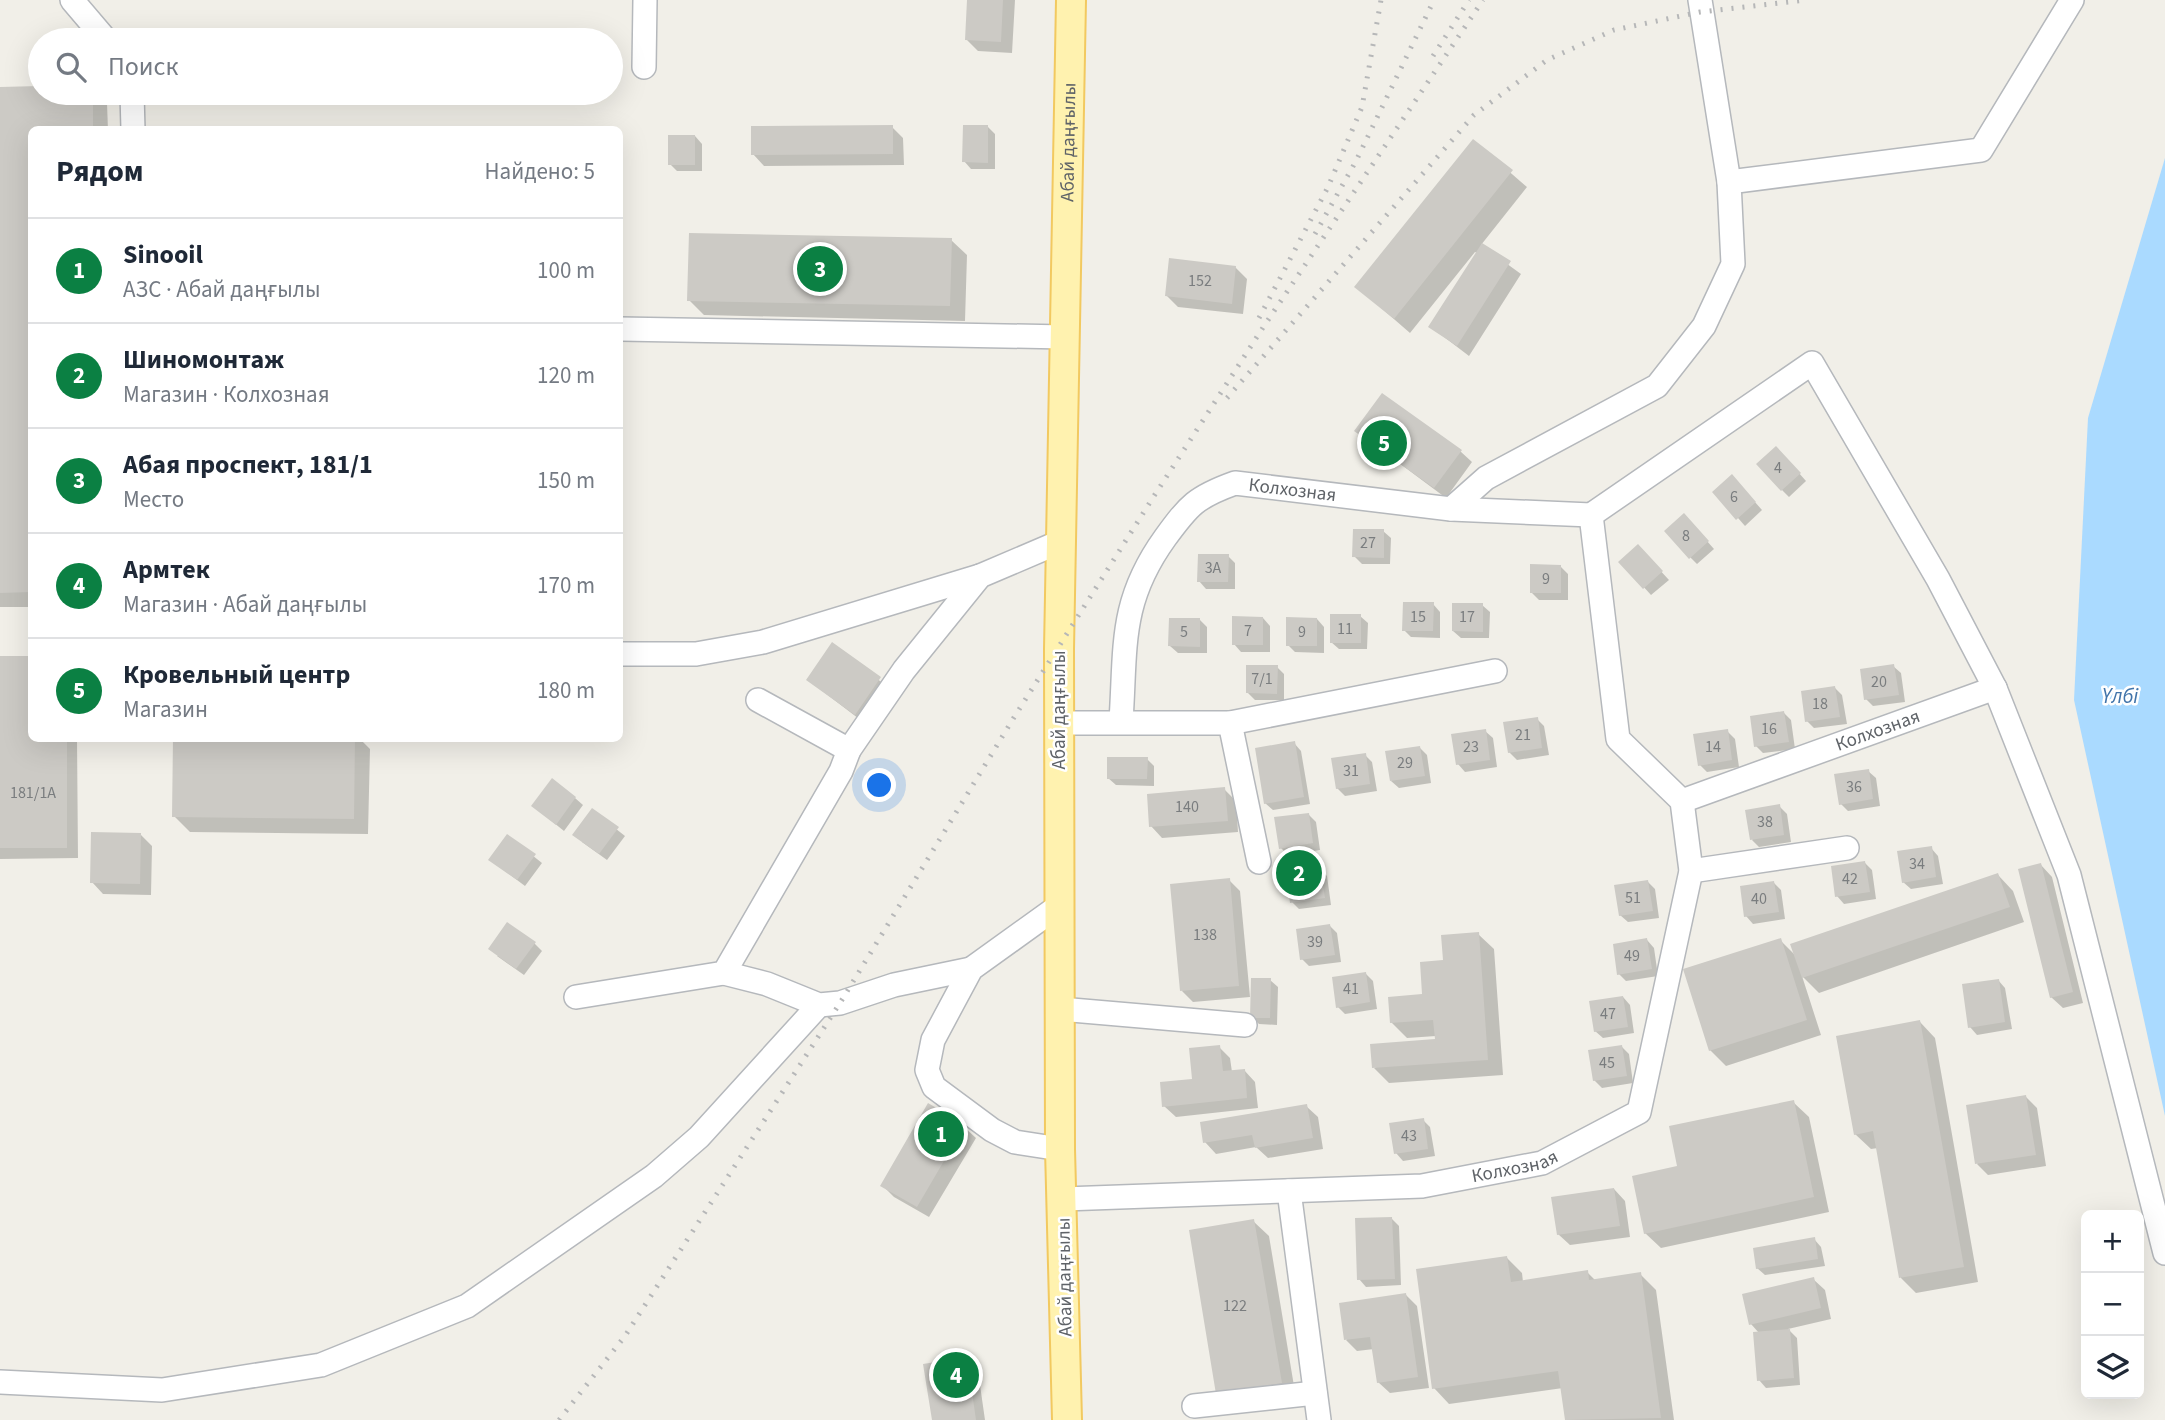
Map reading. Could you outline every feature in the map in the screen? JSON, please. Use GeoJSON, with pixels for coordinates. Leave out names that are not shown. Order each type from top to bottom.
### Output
{"type":"FeatureCollection","features":[{"type":"Feature","properties":{"kind":"main road","name":"Абай даңғылы"},"geometry":{"type":"LineString","coordinates":[[1067,1420],[1064,1199],[1060,1149],[1059,723],[1070,0]]}},
{"type":"Feature","properties":{"kind":"street"},"geometry":{"type":"LineString","coordinates":[[72,0],[96,28]]}},
{"type":"Feature","properties":{"kind":"street"},"geometry":{"type":"LineString","coordinates":[[644,67],[645,0]]}},
{"type":"Feature","properties":{"kind":"street"},"geometry":{"type":"LineString","coordinates":[[1451,509],[1486,478],[1657,386],[1704,326],[1733,264],[1729,182],[1700,0]]}},
{"type":"Feature","properties":{"kind":"street"},"geometry":{"type":"LineString","coordinates":[[1729,182],[1980,150],[2072,0]]}},
{"type":"Feature","properties":{"kind":"street"},"geometry":{"type":"LineString","coordinates":[[132,105],[133,126]]}},
{"type":"Feature","properties":{"kind":"street"},"geometry":{"type":"LineString","coordinates":[[623,329],[1065,337]]}},
{"type":"Feature","properties":{"kind":"street"},"geometry":{"type":"LineString","coordinates":[[1682,801],[1618,739],[1591,515],[1812,363],[1938,579],[1995,688],[2069,875],[2165,1253]]}},
{"type":"Feature","properties":{"kind":"street","name":"Колхозная"},"geometry":{"type":"LineString","coordinates":[[1122,721],[1126,625],[1136,586],[1185,511],[1204,494],[1234,483],[1451,509],[1591,515]]}},
{"type":"Feature","properties":{"kind":"street"},"geometry":{"type":"LineString","coordinates":[[623,654],[696,654],[763,642],[980,576],[1062,541]]}},
{"type":"Feature","properties":{"kind":"street"},"geometry":{"type":"LineString","coordinates":[[724,973],[841,771],[849,750],[904,670],[980,576]]}},
{"type":"Feature","properties":{"kind":"street"},"geometry":{"type":"LineString","coordinates":[[1059,723],[1230,723],[1495,671]]}},
{"type":"Feature","properties":{"kind":"street","name":"Колхозная"},"geometry":{"type":"LineString","coordinates":[[1064,1199],[1422,1186],[1542,1163],[1639,1112],[1691,870],[1682,801],[1995,688]]}},
{"type":"Feature","properties":{"kind":"street"},"geometry":{"type":"LineString","coordinates":[[758,700],[849,750]]}},
{"type":"Feature","properties":{"kind":"street"},"geometry":{"type":"LineString","coordinates":[[1230,723],[1259,862]]}},
{"type":"Feature","properties":{"kind":"street"},"geometry":{"type":"LineString","coordinates":[[1691,870],[1847,848]]}},
{"type":"Feature","properties":{"kind":"street"},"geometry":{"type":"LineString","coordinates":[[576,997],[724,973],[767,984],[820,1005],[840,1003],[894,985],[971,969],[1060,905]]}},
{"type":"Feature","properties":{"kind":"street"},"geometry":{"type":"LineString","coordinates":[[971,969],[933,1041],[928,1070],[934,1087],[992,1130],[1014,1142],[1060,1149]]}},
{"type":"Feature","properties":{"kind":"street"},"geometry":{"type":"LineString","coordinates":[[0,1382],[162,1390],[321,1365],[467,1306],[672,1160],[699,1137],[820,1005]]}},
{"type":"Feature","properties":{"kind":"street"},"geometry":{"type":"LineString","coordinates":[[1060,1009],[1245,1025]]}},
{"type":"Feature","properties":{"kind":"street"},"geometry":{"type":"LineString","coordinates":[[1289,1191],[1319,1420]]}},
{"type":"Feature","properties":{"kind":"street"},"geometry":{"type":"LineString","coordinates":[[1194,1406],[1315,1393]]}},
{"type":"Feature","properties":{"kind":"water","name":"Үлбі"},"geometry":{"type":"Polygon","coordinates":[[[2165,158],[2165,1116],[2074,700],[2088,418],[2165,158]]]}},
{"type":"Feature","properties":{"kind":"building"},"geometry":{"type":"Polygon","coordinates":[[[967,0],[1003,0],[1001,42],[965,40],[967,0]]]}},
{"type":"Feature","properties":{"kind":"building"},"geometry":{"type":"Polygon","coordinates":[[[28,86],[28,105],[93,105],[93,126],[28,126],[28,592],[0,593],[0,87],[28,86]]]}},
{"type":"Feature","properties":{"kind":"building"},"geometry":{"type":"Polygon","coordinates":[[[893,125],[893,154],[751,155],[751,126],[893,125]]]}},
{"type":"Feature","properties":{"kind":"building"},"geometry":{"type":"Polygon","coordinates":[[[963,125],[988,125],[988,163],[962,162],[963,125]]]}},
{"type":"Feature","properties":{"kind":"building"},"geometry":{"type":"Polygon","coordinates":[[[668,135],[695,135],[695,165],[668,165],[668,135]]]}},
{"type":"Feature","properties":{"kind":"building"},"geometry":{"type":"Polygon","coordinates":[[[1473,139],[1513,170],[1394,319],[1354,287],[1473,139]]]}},
{"type":"Feature","properties":{"kind":"building"},"geometry":{"type":"Polygon","coordinates":[[[689,233],[952,238],[950,306],[687,301],[689,233]]]}},
{"type":"Feature","properties":{"kind":"building"},"geometry":{"type":"Polygon","coordinates":[[[1482,243],[1511,261],[1457,346],[1428,327],[1482,243]]]}},
{"type":"Feature","properties":{"kind":"building"},"geometry":{"type":"Polygon","coordinates":[[[1169,258],[1236,266],[1232,304],[1165,296],[1169,258]]]}},
{"type":"Feature","properties":{"kind":"building"},"geometry":{"type":"Polygon","coordinates":[[[1382,393],[1462,450],[1434,488],[1354,431],[1382,393]]]}},
{"type":"Feature","properties":{"kind":"building"},"geometry":{"type":"Polygon","coordinates":[[[1776,446],[1801,473],[1781,491],[1756,464],[1776,446]]]}},
{"type":"Feature","properties":{"kind":"building"},"geometry":{"type":"Polygon","coordinates":[[[1732,474],[1756,502],[1736,520],[1712,492],[1732,474]]]}},
{"type":"Feature","properties":{"kind":"building"},"geometry":{"type":"Polygon","coordinates":[[[1684,513],[1709,541],[1689,559],[1664,531],[1684,513]]]}},
{"type":"Feature","properties":{"kind":"building"},"geometry":{"type":"Polygon","coordinates":[[[1353,529],[1384,529],[1384,558],[1352,557],[1353,529]]]}},
{"type":"Feature","properties":{"kind":"building"},"geometry":{"type":"Polygon","coordinates":[[[1638,544],[1663,571],[1643,589],[1618,562],[1638,544]]]}},
{"type":"Feature","properties":{"kind":"building"},"geometry":{"type":"Polygon","coordinates":[[[1198,554],[1229,554],[1228,582],[1197,582],[1198,554]]]}},
{"type":"Feature","properties":{"kind":"building"},"geometry":{"type":"Polygon","coordinates":[[[1530,564],[1561,565],[1561,593],[1530,593],[1530,564]]]}},
{"type":"Feature","properties":{"kind":"building"},"geometry":{"type":"Polygon","coordinates":[[[1403,602],[1434,602],[1433,631],[1402,631],[1403,602]]]}},
{"type":"Feature","properties":{"kind":"building"},"geometry":{"type":"Polygon","coordinates":[[[1452,603],[1483,603],[1483,632],[1452,631],[1452,603]]]}},
{"type":"Feature","properties":{"kind":"building"},"geometry":{"type":"Polygon","coordinates":[[[1330,614],[1361,614],[1361,643],[1330,643],[1330,614]]]}},
{"type":"Feature","properties":{"kind":"building"},"geometry":{"type":"Polygon","coordinates":[[[1232,616],[1263,617],[1263,645],[1232,645],[1232,616]]]}},
{"type":"Feature","properties":{"kind":"building"},"geometry":{"type":"Polygon","coordinates":[[[1286,617],[1317,618],[1317,646],[1286,646],[1286,617]]]}},
{"type":"Feature","properties":{"kind":"building"},"geometry":{"type":"Polygon","coordinates":[[[1169,618],[1200,618],[1200,647],[1168,646],[1169,618]]]}},
{"type":"Feature","properties":{"kind":"building"},"geometry":{"type":"Polygon","coordinates":[[[832,642],[881,677],[855,715],[806,680],[832,642]]]}},
{"type":"Feature","properties":{"kind":"building"},"geometry":{"type":"Polygon","coordinates":[[[0,656],[28,656],[28,742],[67,742],[67,848],[0,848],[0,656]]]}},
{"type":"Feature","properties":{"kind":"building"},"geometry":{"type":"Polygon","coordinates":[[[1894,664],[1899,695],[1864,700],[1860,669],[1894,664]]]}},
{"type":"Feature","properties":{"kind":"building"},"geometry":{"type":"Polygon","coordinates":[[[1246,665],[1278,665],[1277,694],[1246,693],[1246,665]]]}},
{"type":"Feature","properties":{"kind":"building"},"geometry":{"type":"Polygon","coordinates":[[[1835,686],[1840,717],[1805,722],[1801,691],[1835,686]]]}},
{"type":"Feature","properties":{"kind":"building"},"geometry":{"type":"Polygon","coordinates":[[[1784,711],[1789,742],[1754,747],[1750,716],[1784,711]]]}},
{"type":"Feature","properties":{"kind":"building"},"geometry":{"type":"Polygon","coordinates":[[[1538,717],[1542,748],[1508,753],[1503,722],[1538,717]]]}},
{"type":"Feature","properties":{"kind":"building"},"geometry":{"type":"Polygon","coordinates":[[[1486,729],[1490,760],[1456,765],[1451,734],[1486,729]]]}},
{"type":"Feature","properties":{"kind":"building"},"geometry":{"type":"Polygon","coordinates":[[[1728,729],[1732,760],[1698,766],[1693,734],[1728,729]]]}},
{"type":"Feature","properties":{"kind":"building"},"geometry":{"type":"Polygon","coordinates":[[[1295,741],[1304,797],[1264,804],[1255,748],[1295,741]]]}},
{"type":"Feature","properties":{"kind":"building"},"geometry":{"type":"Polygon","coordinates":[[[173,742],[355,742],[354,819],[172,817],[173,742]]]}},
{"type":"Feature","properties":{"kind":"building"},"geometry":{"type":"Polygon","coordinates":[[[1420,746],[1425,776],[1390,781],[1385,751],[1420,746]]]}},
{"type":"Feature","properties":{"kind":"building"},"geometry":{"type":"Polygon","coordinates":[[[1366,753],[1370,784],[1336,789],[1331,758],[1366,753]]]}},
{"type":"Feature","properties":{"kind":"building"},"geometry":{"type":"Polygon","coordinates":[[[1107,757],[1148,757],[1147,779],[1107,779],[1107,757]]]}},
{"type":"Feature","properties":{"kind":"building"},"geometry":{"type":"Polygon","coordinates":[[[1869,769],[1873,799],[1839,805],[1834,774],[1869,769]]]}},
{"type":"Feature","properties":{"kind":"building"},"geometry":{"type":"Polygon","coordinates":[[[552,778],[576,797],[556,825],[531,806],[552,778]]]}},
{"type":"Feature","properties":{"kind":"building"},"geometry":{"type":"Polygon","coordinates":[[[1225,787],[1228,821],[1149,827],[1147,794],[1225,787]]]}},
{"type":"Feature","properties":{"kind":"building"},"geometry":{"type":"Polygon","coordinates":[[[1780,804],[1784,835],[1750,840],[1745,810],[1780,804]]]}},
{"type":"Feature","properties":{"kind":"building"},"geometry":{"type":"Polygon","coordinates":[[[592,808],[619,827],[599,854],[572,835],[592,808]]]}},
{"type":"Feature","properties":{"kind":"building"},"geometry":{"type":"Polygon","coordinates":[[[1309,813],[1313,843],[1279,849],[1274,817],[1309,813]]]}},
{"type":"Feature","properties":{"kind":"building"},"geometry":{"type":"Polygon","coordinates":[[[91,832],[141,833],[140,884],[90,883],[91,832]]]}},
{"type":"Feature","properties":{"kind":"building"},"geometry":{"type":"Polygon","coordinates":[[[507,834],[536,854],[517,880],[488,860],[507,834]]]}},
{"type":"Feature","properties":{"kind":"building"},"geometry":{"type":"Polygon","coordinates":[[[1932,846],[1936,877],[1902,883],[1897,851],[1932,846]]]}},
{"type":"Feature","properties":{"kind":"building"},"geometry":{"type":"Polygon","coordinates":[[[1865,861],[1870,892],[1835,897],[1831,866],[1865,861]]]}},
{"type":"Feature","properties":{"kind":"building"},"geometry":{"type":"Polygon","coordinates":[[[2041,863],[2073,992],[2050,998],[2018,869],[2041,863]]]}},
{"type":"Feature","properties":{"kind":"building"},"geometry":{"type":"Polygon","coordinates":[[[1320,867],[1325,898],[1290,903],[1286,872],[1320,867]]]}},
{"type":"Feature","properties":{"kind":"building"},"geometry":{"type":"Polygon","coordinates":[[[1998,873],[2010,907],[1802,978],[1790,944],[1998,873]]]}},
{"type":"Feature","properties":{"kind":"building"},"geometry":{"type":"Polygon","coordinates":[[[1230,878],[1239,986],[1180,991],[1170,884],[1230,878]]]}},
{"type":"Feature","properties":{"kind":"building"},"geometry":{"type":"Polygon","coordinates":[[[1648,880],[1653,911],[1619,916],[1614,885],[1648,880]]]}},
{"type":"Feature","properties":{"kind":"building"},"geometry":{"type":"Polygon","coordinates":[[[1774,881],[1779,912],[1744,917],[1740,886],[1774,881]]]}},
{"type":"Feature","properties":{"kind":"building"},"geometry":{"type":"Polygon","coordinates":[[[507,922],[536,942],[516,969],[488,949],[507,922]]]}},
{"type":"Feature","properties":{"kind":"building"},"geometry":{"type":"Polygon","coordinates":[[[1330,924],[1335,955],[1300,960],[1296,929],[1330,924]]]}},
{"type":"Feature","properties":{"kind":"building"},"geometry":{"type":"Polygon","coordinates":[[[1479,932],[1488,1060],[1372,1068],[1370,1044],[1435,1039],[1433,1020],[1390,1023],[1388,997],[1422,994],[1420,962],[1443,960],[1441,935],[1479,932]]]}},
{"type":"Feature","properties":{"kind":"building"},"geometry":{"type":"Polygon","coordinates":[[[1647,938],[1652,969],[1617,975],[1613,944],[1647,938]]]}},
{"type":"Feature","properties":{"kind":"building"},"geometry":{"type":"Polygon","coordinates":[[[1781,938],[1807,1020],[1709,1051],[1683,969],[1781,938]]]}},
{"type":"Feature","properties":{"kind":"building"},"geometry":{"type":"Polygon","coordinates":[[[1366,972],[1370,1002],[1336,1008],[1332,977],[1366,972]]]}},
{"type":"Feature","properties":{"kind":"building"},"geometry":{"type":"Polygon","coordinates":[[[1251,978],[1271,978],[1270,1018],[1250,1018],[1251,978]]]}},
{"type":"Feature","properties":{"kind":"building"},"geometry":{"type":"Polygon","coordinates":[[[1999,979],[2005,1022],[1968,1028],[1962,984],[1999,979]]]}},
{"type":"Feature","properties":{"kind":"building"},"geometry":{"type":"Polygon","coordinates":[[[1623,996],[1628,1027],[1594,1032],[1589,1001],[1623,996]]]}},
{"type":"Feature","properties":{"kind":"building"},"geometry":{"type":"Polygon","coordinates":[[[1920,1020],[1964,1267],[1899,1278],[1873,1131],[1854,1135],[1836,1036],[1920,1020]]]}},
{"type":"Feature","properties":{"kind":"building"},"geometry":{"type":"Polygon","coordinates":[[[1220,1045],[1223,1071],[1245,1069],[1247,1098],[1162,1107],[1160,1082],[1192,1079],[1189,1048],[1220,1045]]]}},
{"type":"Feature","properties":{"kind":"building"},"geometry":{"type":"Polygon","coordinates":[[[1622,1045],[1627,1076],[1593,1081],[1588,1050],[1622,1045]]]}},
{"type":"Feature","properties":{"kind":"building"},"geometry":{"type":"Polygon","coordinates":[[[2026,1095],[2036,1155],[1975,1164],[1966,1105],[2026,1095]]]}},
{"type":"Feature","properties":{"kind":"building"},"geometry":{"type":"Polygon","coordinates":[[[1794,1100],[1814,1197],[1644,1234],[1632,1176],[1677,1166],[1669,1126],[1794,1100]]]}},
{"type":"Feature","properties":{"kind":"building"},"geometry":{"type":"Polygon","coordinates":[[[928,1103],[965,1125],[917,1207],[880,1186],[928,1103]]]}},
{"type":"Feature","properties":{"kind":"building"},"geometry":{"type":"Polygon","coordinates":[[[1307,1104],[1313,1138],[1255,1148],[1252,1135],[1203,1143],[1200,1122],[1307,1104]]]}},
{"type":"Feature","properties":{"kind":"building"},"geometry":{"type":"Polygon","coordinates":[[[1424,1118],[1428,1149],[1394,1154],[1389,1123],[1424,1118]]]}},
{"type":"Feature","properties":{"kind":"building"},"geometry":{"type":"Polygon","coordinates":[[[1614,1188],[1620,1226],[1557,1235],[1551,1197],[1614,1188]]]}},
{"type":"Feature","properties":{"kind":"building"},"geometry":{"type":"Polygon","coordinates":[[[1392,1217],[1395,1279],[1357,1280],[1355,1218],[1392,1217]]]}},
{"type":"Feature","properties":{"kind":"building"},"geometry":{"type":"Polygon","coordinates":[[[1254,1219],[1282,1383],[1216,1394],[1189,1230],[1254,1219]]]}},
{"type":"Feature","properties":{"kind":"building"},"geometry":{"type":"Polygon","coordinates":[[[1815,1237],[1818,1259],[1756,1269],[1753,1248],[1815,1237]]]}},
{"type":"Feature","properties":{"kind":"building"},"geometry":{"type":"Polygon","coordinates":[[[1507,1256],[1511,1282],[1588,1270],[1589,1280],[1641,1272],[1661,1418],[1565,1420],[1558,1371],[1432,1389],[1416,1269],[1507,1256]]]}},
{"type":"Feature","properties":{"kind":"building"},"geometry":{"type":"Polygon","coordinates":[[[1814,1277],[1821,1308],[1749,1325],[1742,1294],[1814,1277]]]}},
{"type":"Feature","properties":{"kind":"building"},"geometry":{"type":"Polygon","coordinates":[[[1406,1293],[1418,1377],[1377,1383],[1370,1337],[1344,1340],[1339,1303],[1406,1293]]]}},
{"type":"Feature","properties":{"kind":"building"},"geometry":{"type":"Polygon","coordinates":[[[1790,1329],[1794,1378],[1757,1381],[1753,1332],[1790,1329]]]}},
{"type":"Feature","properties":{"kind":"building"},"geometry":{"type":"Polygon","coordinates":[[[967,1357],[976,1420],[932,1420],[923,1364],[967,1357]]]}},
{"type":"Feature","properties":{"kind":"railway"},"geometry":{"type":"LineString","coordinates":[[1259,318],[1328,187],[1362,107],[1381,0]]}},
{"type":"Feature","properties":{"kind":"railway"},"geometry":{"type":"LineString","coordinates":[[1315,234],[1356,161],[1434,0]]}},
{"type":"Feature","properties":{"kind":"railway"},"geometry":{"type":"LineString","coordinates":[[1433,56],[1469,0]]}},
{"type":"Feature","properties":{"kind":"railway"},"geometry":{"type":"LineString","coordinates":[[559,1420],[625,1336],[840,1003],[1013,719],[1154,496],[1264,326],[1483,0]]}},
{"type":"Feature","properties":{"kind":"railway"},"geometry":{"type":"LineString","coordinates":[[1227,398],[1474,115],[1547,60],[1614,30],[1700,12],[1806,0]]}},
{"type":"Feature","properties":{"kind":"place","name":"Абая проспект, 181/1"},"geometry":{"type":"Point","coordinates":[820,269]}},
{"type":"Feature","properties":{"kind":"place","name":"Кровельный центр"},"geometry":{"type":"Point","coordinates":[1384,443]}},
{"type":"Feature","properties":{"kind":"place","name":"Шиномонтаж"},"geometry":{"type":"Point","coordinates":[1299,873]}},
{"type":"Feature","properties":{"kind":"place","name":"Sinooil"},"geometry":{"type":"Point","coordinates":[941,1134]}},
{"type":"Feature","properties":{"kind":"place","name":"Армтек"},"geometry":{"type":"Point","coordinates":[956,1375]}}]}
